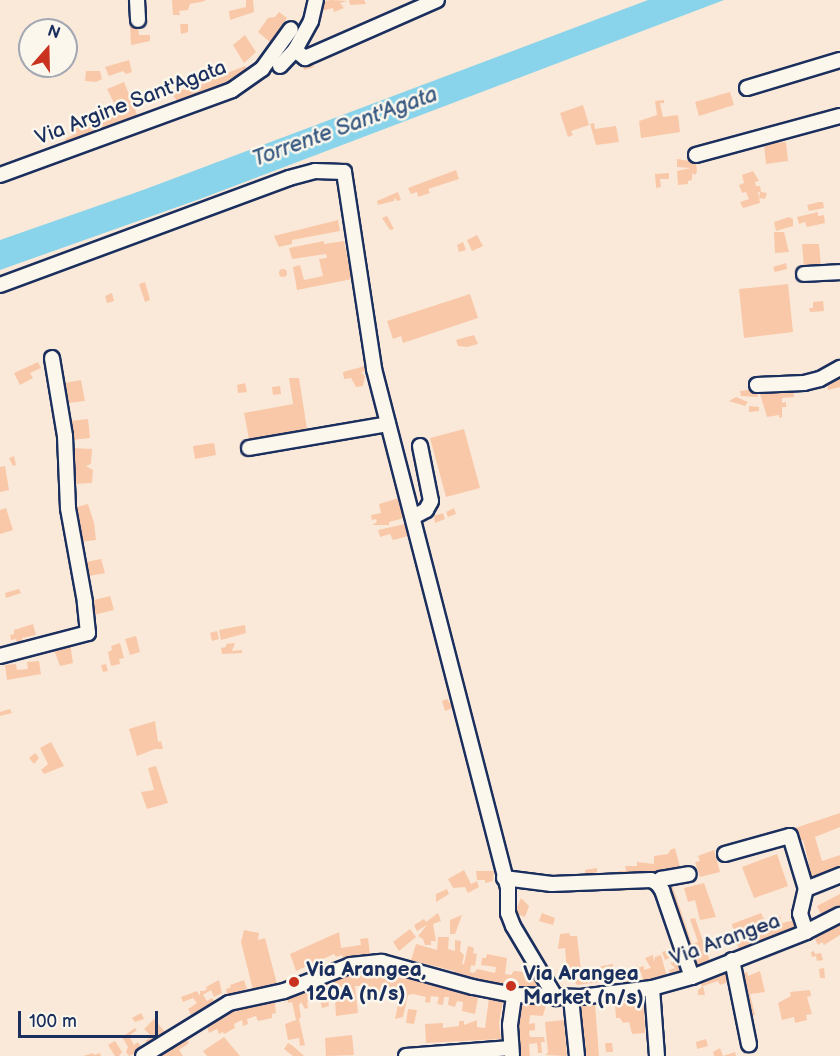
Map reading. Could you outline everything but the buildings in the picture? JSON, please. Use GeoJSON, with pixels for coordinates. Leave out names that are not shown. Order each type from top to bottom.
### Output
{"type":"FeatureCollection","features":[{"type":"Feature","properties":{"kind":"street"},"geometry":{"type":"LineString","coordinates":[[137,0],[138,20]]}},
{"type":"Feature","properties":{"kind":"street"},"geometry":{"type":"LineString","coordinates":[[280,66],[295,50],[310,21],[316,0]]}},
{"type":"Feature","properties":{"kind":"street"},"geometry":{"type":"LineString","coordinates":[[295,50],[305,58],[437,0]]}},
{"type":"Feature","properties":{"kind":"street","name":"Via Argine Sant'Agata"},"geometry":{"type":"LineString","coordinates":[[0,175],[232,90],[262,69],[291,29]]}},
{"type":"Feature","properties":{"kind":"street"},"geometry":{"type":"LineString","coordinates":[[747,88],[840,60]]}},
{"type":"Feature","properties":{"kind":"street"},"geometry":{"type":"LineString","coordinates":[[696,155],[840,116]]}},
{"type":"Feature","properties":{"kind":"street"},"geometry":{"type":"LineString","coordinates":[[0,285],[289,177],[315,171],[344,172],[374,369],[508,888],[508,913],[513,926],[556,998]]}},
{"type":"Feature","properties":{"kind":"street"},"geometry":{"type":"LineString","coordinates":[[804,274],[840,272]]}},
{"type":"Feature","properties":{"kind":"street"},"geometry":{"type":"LineString","coordinates":[[0,656],[88,633],[69,508],[65,436],[52,358]]}},
{"type":"Feature","properties":{"kind":"street"},"geometry":{"type":"LineString","coordinates":[[757,385],[804,383],[820,379],[840,368]]}},
{"type":"Feature","properties":{"kind":"street"},"geometry":{"type":"LineString","coordinates":[[249,447],[388,424]]}},
{"type":"Feature","properties":{"kind":"street"},"geometry":{"type":"LineString","coordinates":[[413,517],[426,510],[431,501],[420,446]]}},
{"type":"Feature","properties":{"kind":"street"},"geometry":{"type":"LineString","coordinates":[[725,854],[790,836],[806,889],[800,914],[806,932]]}},
{"type":"Feature","properties":{"kind":"street"},"geometry":{"type":"LineString","coordinates":[[657,883],[661,879],[689,874]]}},
{"type":"Feature","properties":{"kind":"street"},"geometry":{"type":"LineString","coordinates":[[806,889],[840,875]]}},
{"type":"Feature","properties":{"kind":"street"},"geometry":{"type":"LineString","coordinates":[[504,878],[552,884],[651,880],[657,883],[662,890],[692,977]]}},
{"type":"Feature","properties":{"kind":"street","name":"Via Arangea"},"geometry":{"type":"LineString","coordinates":[[142,1056],[229,1003],[285,991],[351,965],[382,962],[473,987],[514,995],[571,998],[652,988],[692,977],[806,932],[840,915]]}},
{"type":"Feature","properties":{"kind":"street"},"geometry":{"type":"LineString","coordinates":[[732,960],[749,1044]]}},
{"type":"Feature","properties":{"kind":"street"},"geometry":{"type":"LineString","coordinates":[[652,988],[657,1056]]}},
{"type":"Feature","properties":{"kind":"street"},"geometry":{"type":"LineString","coordinates":[[406,1056],[512,1052],[510,1025],[514,995]]}},
{"type":"Feature","properties":{"kind":"street"},"geometry":{"type":"LineString","coordinates":[[571,998],[577,1056]]}},
{"type":"Feature","properties":{"kind":"water","name":"Torrente Sant'Agata"},"geometry":{"type":"Polygon","coordinates":[[[648,0],[724,0],[200,199],[0,270],[0,240],[143,190],[648,0]]]}},
{"type":"Feature","properties":{"kind":"place","name":"Via Arangea, 120A (n/s)"},"geometry":{"type":"Point","coordinates":[294,982]}},
{"type":"Feature","properties":{"kind":"place","name":"Via Arangea Market (n/s)"},"geometry":{"type":"Point","coordinates":[511,986]}}]}
